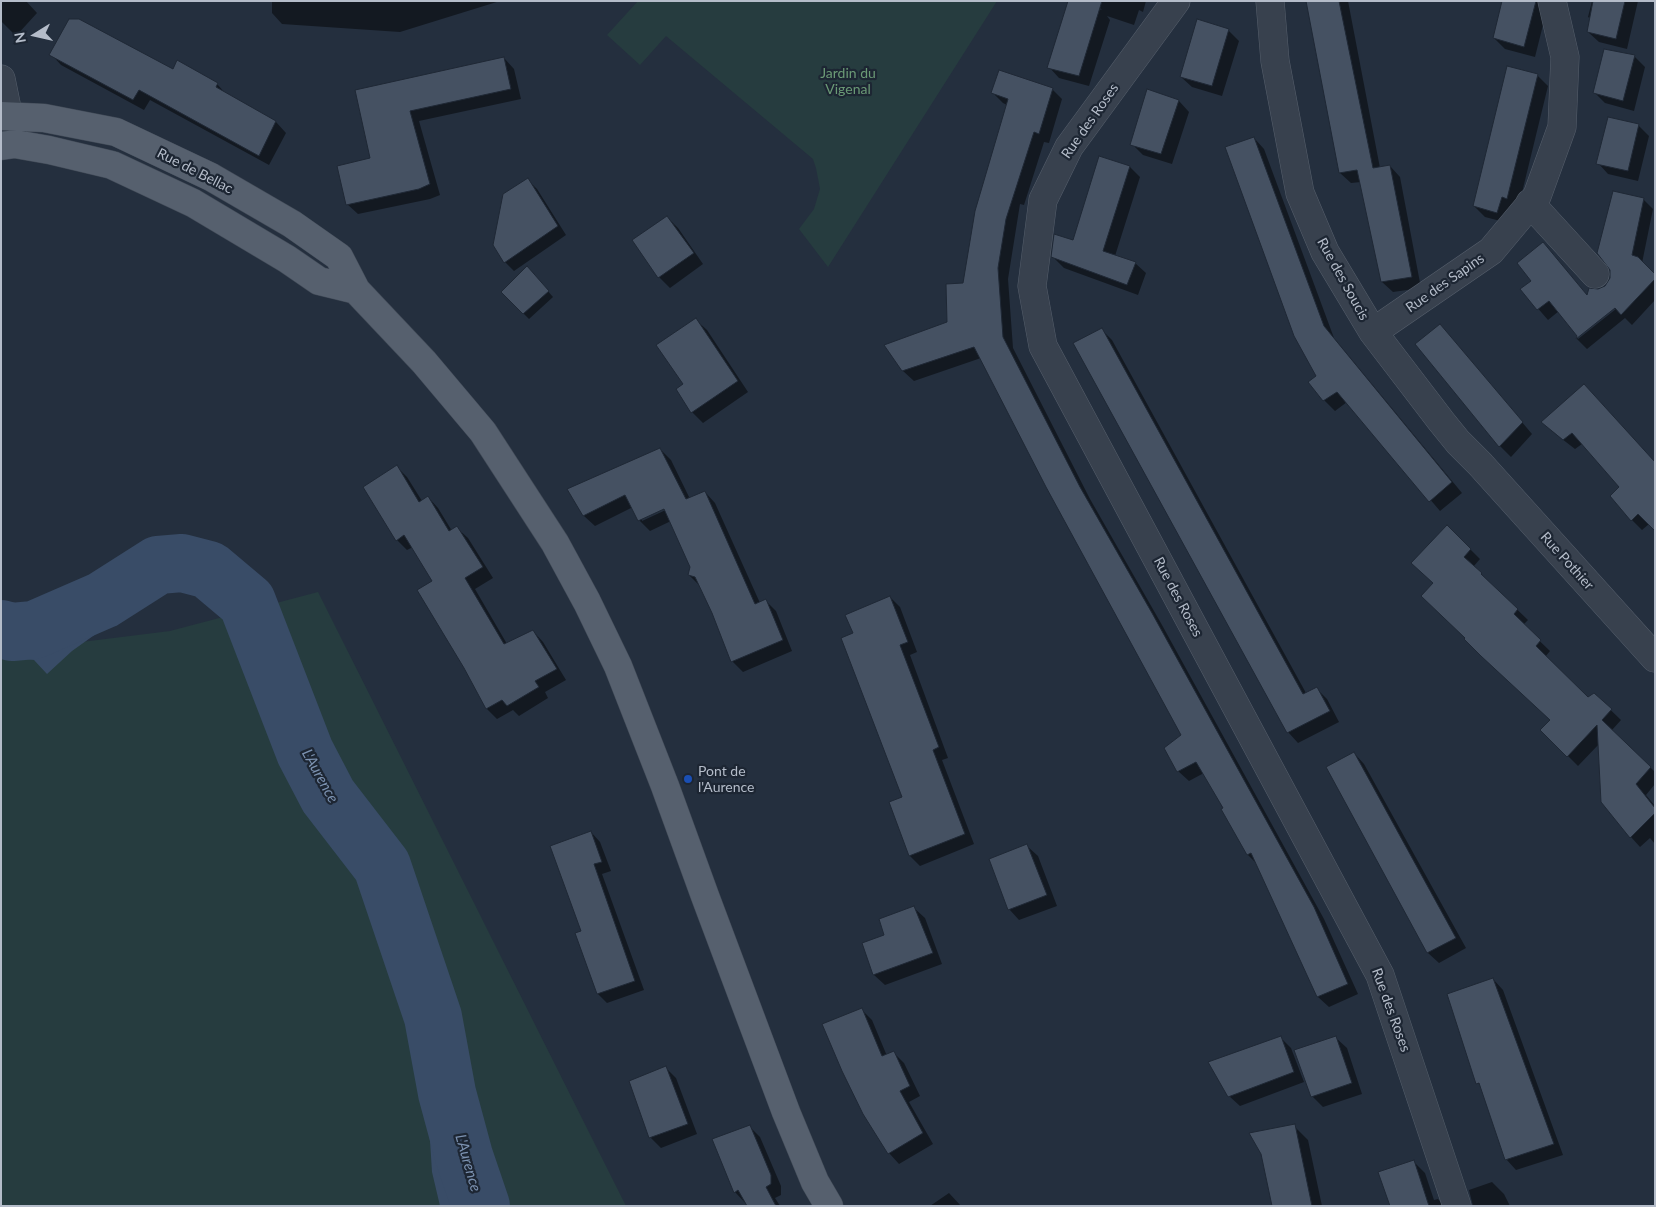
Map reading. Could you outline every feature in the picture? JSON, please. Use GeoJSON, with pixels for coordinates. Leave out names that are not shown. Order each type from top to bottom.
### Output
{"type":"FeatureCollection","features":[{"type":"Feature","properties":{"kind":"main road","name":"Rue de Bellac"},"geometry":{"type":"LineString","coordinates":[[5,116],[44,118],[116,132],[211,177],[292,224],[339,257],[356,290],[424,362],[483,432],[555,543],[587,602],[618,666],[665,786],[786,1112],[815,1182],[829,1206]]}},
{"type":"Feature","properties":{"kind":"main road"},"geometry":{"type":"LineString","coordinates":[[8,145],[49,150],[112,165],[193,203],[287,259],[319,281],[356,290]]}},
{"type":"Feature","properties":{"kind":"street","name":"Rue des Roses"},"geometry":{"type":"LineString","coordinates":[[1176,1],[1069,147],[1043,200],[1032,286],[1043,346],[1380,974],[1457,1206]]}},
{"type":"Feature","properties":{"kind":"street","name":"Rue des Soucis"},"geometry":{"type":"LineString","coordinates":[[1270,1],[1275,60],[1300,193],[1325,252],[1373,332],[1458,442],[1480,464]]}},
{"type":"Feature","properties":{"kind":"street","name":"Rue des Sapins"},"geometry":{"type":"LineString","coordinates":[[1373,332],[1491,251],[1537,196],[1562,127],[1565,57],[1552,1]]}},
{"type":"Feature","properties":{"kind":"street"},"geometry":{"type":"LineString","coordinates":[[1,79],[8,145]]}},
{"type":"Feature","properties":{"kind":"street"},"geometry":{"type":"LineString","coordinates":[[1530,203],[1595,274]]}},
{"type":"Feature","properties":{"kind":"street","name":"Rue Pothier"},"geometry":{"type":"LineString","coordinates":[[1480,464],[1655,658]]}},
{"type":"Feature","properties":{"kind":"green space","name":"Jardin du Vigenal"},"geometry":{"type":"Polygon","coordinates":[[[638,1],[997,1],[828,267],[799,229],[814,209],[820,189],[813,159],[666,36],[640,65],[607,35],[638,1]]]}},
{"type":"Feature","properties":{"kind":"green space"},"geometry":{"type":"Polygon","coordinates":[[[318,592],[626,1206],[1,1206],[1,652],[170,631],[318,592]]]}},
{"type":"Feature","properties":{"kind":"water"},"geometry":{"type":"Polygon","coordinates":[[[182,563],[209,570],[247,602],[305,752],[328,796],[382,866],[433,1017],[447,1093],[464,1156],[481,1206],[440,1206],[432,1172],[427,1093],[417,1065],[414,1018],[410,1016],[373,911],[371,899],[354,862],[304,812],[298,784],[283,740],[234,608],[208,587],[178,580],[159,582],[135,606],[72,651],[47,674],[34,660],[1,655],[1,629],[12,632],[35,630],[103,600],[158,565],[182,563]]]}},
{"type":"Feature","properties":{"kind":"building"},"geometry":{"type":"Polygon","coordinates":[[[1068,1],[1102,1],[1079,76],[1047,68],[1068,1]]]}},
{"type":"Feature","properties":{"kind":"building"},"geometry":{"type":"Polygon","coordinates":[[[1306,1],[1339,1],[1373,168],[1390,165],[1412,277],[1381,282],[1357,170],[1339,173],[1306,1]]]}},
{"type":"Feature","properties":{"kind":"building"},"geometry":{"type":"Polygon","coordinates":[[[1502,1],[1536,1],[1524,47],[1493,38],[1502,1]]]}},
{"type":"Feature","properties":{"kind":"building"},"geometry":{"type":"Polygon","coordinates":[[[1593,1],[1625,1],[1616,39],[1587,32],[1593,1]]]}},
{"type":"Feature","properties":{"kind":"building"},"geometry":{"type":"Polygon","coordinates":[[[69,19],[79,19],[173,69],[177,60],[218,83],[216,87],[276,121],[259,156],[139,90],[133,100],[49,55],[69,19]]]}},
{"type":"Feature","properties":{"kind":"building"},"geometry":{"type":"Polygon","coordinates":[[[1197,19],[1229,29],[1212,86],[1180,77],[1197,19]]]}},
{"type":"Feature","properties":{"kind":"building"},"geometry":{"type":"Polygon","coordinates":[[[1604,49],[1635,55],[1623,101],[1593,93],[1604,49]]]}},
{"type":"Feature","properties":{"kind":"building"},"geometry":{"type":"Polygon","coordinates":[[[504,57],[511,89],[410,111],[430,184],[419,189],[346,205],[337,166],[370,158],[355,90],[504,57]]]}},
{"type":"Feature","properties":{"kind":"building"},"geometry":{"type":"Polygon","coordinates":[[[1507,66],[1538,74],[1507,199],[1502,197],[1497,213],[1473,206],[1507,66]]]}},
{"type":"Feature","properties":{"kind":"building"},"geometry":{"type":"Polygon","coordinates":[[[999,70],[1053,88],[1039,134],[1034,132],[1006,219],[998,268],[1003,337],[1080,487],[1152,613],[1314,907],[1348,984],[1317,997],[1251,853],[1247,855],[1221,809],[1223,808],[1196,762],[1177,772],[1164,748],[1181,735],[1046,487],[974,347],[902,371],[884,345],[947,322],[946,284],[963,283],[975,211],[1008,99],[991,93],[999,70]]]}},
{"type":"Feature","properties":{"kind":"building"},"geometry":{"type":"Polygon","coordinates":[[[1147,89],[1179,100],[1161,154],[1130,145],[1147,89]]]}},
{"type":"Feature","properties":{"kind":"building"},"geometry":{"type":"Polygon","coordinates":[[[1608,117],[1639,124],[1628,171],[1596,164],[1608,117]]]}},
{"type":"Feature","properties":{"kind":"building"},"geometry":{"type":"Polygon","coordinates":[[[1254,137],[1324,326],[1452,482],[1429,502],[1337,392],[1323,401],[1308,382],[1316,376],[1294,336],[1225,147],[1254,137]]]}},
{"type":"Feature","properties":{"kind":"building"},"geometry":{"type":"Polygon","coordinates":[[[1099,156],[1130,166],[1103,251],[1136,262],[1127,285],[1051,257],[1054,234],[1073,240],[1099,156]]]}},
{"type":"Feature","properties":{"kind":"building"},"geometry":{"type":"Polygon","coordinates":[[[528,178],[558,226],[504,263],[493,245],[503,194],[528,178]]]}},
{"type":"Feature","properties":{"kind":"building"},"geometry":{"type":"Polygon","coordinates":[[[1613,191],[1644,198],[1632,255],[1638,257],[1655,274],[1655,279],[1621,315],[1615,308],[1576,339],[1577,336],[1549,301],[1537,310],[1520,289],[1531,281],[1517,263],[1543,242],[1587,295],[1589,288],[1598,289],[1605,286],[1610,278],[1610,270],[1597,253],[1613,191]]]}},
{"type":"Feature","properties":{"kind":"building"},"geometry":{"type":"Polygon","coordinates":[[[667,216],[694,253],[658,278],[632,240],[667,216]]]}},
{"type":"Feature","properties":{"kind":"building"},"geometry":{"type":"Polygon","coordinates":[[[527,266],[549,291],[523,314],[501,292],[527,266]]]}},
{"type":"Feature","properties":{"kind":"building"},"geometry":{"type":"Polygon","coordinates":[[[696,318],[738,381],[691,413],[676,389],[683,384],[656,345],[696,318]]]}},
{"type":"Feature","properties":{"kind":"building"},"geometry":{"type":"Polygon","coordinates":[[[1440,324],[1523,422],[1499,447],[1415,344],[1440,324]]]}},
{"type":"Feature","properties":{"kind":"building"},"geometry":{"type":"Polygon","coordinates":[[[1102,328],[1303,694],[1317,687],[1330,711],[1287,733],[1073,343],[1102,328]]]}},
{"type":"Feature","properties":{"kind":"building"},"geometry":{"type":"Polygon","coordinates":[[[1584,384],[1655,462],[1655,531],[1638,514],[1631,521],[1610,496],[1619,487],[1572,433],[1563,440],[1541,422],[1584,384]]]}},
{"type":"Feature","properties":{"kind":"building"},"geometry":{"type":"Polygon","coordinates":[[[660,448],[686,499],[705,491],[755,604],[766,599],[783,640],[731,662],[712,613],[695,577],[688,575],[690,567],[664,509],[638,521],[625,495],[583,516],[567,489],[660,448]]]}},
{"type":"Feature","properties":{"kind":"building"},"geometry":{"type":"Polygon","coordinates":[[[397,465],[419,502],[428,496],[449,531],[457,526],[483,567],[465,578],[504,644],[533,630],[557,669],[535,681],[539,687],[507,706],[502,700],[486,709],[464,668],[417,590],[432,581],[404,535],[396,541],[363,487],[397,465]]]}},
{"type":"Feature","properties":{"kind":"building"},"geometry":{"type":"Polygon","coordinates":[[[1447,525],[1471,549],[1464,557],[1518,609],[1514,614],[1541,640],[1536,646],[1588,697],[1594,693],[1612,709],[1602,720],[1651,767],[1636,784],[1655,808],[1655,813],[1630,838],[1601,802],[1597,725],[1567,757],[1540,730],[1550,720],[1481,656],[1421,596],[1433,583],[1411,563],[1447,525]]]}},
{"type":"Feature","properties":{"kind":"building"},"geometry":{"type":"Polygon","coordinates":[[[890,596],[908,642],[900,645],[939,747],[933,750],[965,834],[909,856],[889,802],[902,797],[841,638],[853,633],[845,615],[890,596]]]}},
{"type":"Feature","properties":{"kind":"building"},"geometry":{"type":"Polygon","coordinates":[[[1354,752],[1456,938],[1427,953],[1326,767],[1354,752]]]}},
{"type":"Feature","properties":{"kind":"building"},"geometry":{"type":"Polygon","coordinates":[[[591,831],[602,862],[594,864],[635,981],[597,994],[575,933],[581,931],[550,846],[591,831]]]}},
{"type":"Feature","properties":{"kind":"building"},"geometry":{"type":"Polygon","coordinates":[[[1027,844],[1047,895],[1008,910],[989,859],[1027,844]]]}},
{"type":"Feature","properties":{"kind":"building"},"geometry":{"type":"Polygon","coordinates":[[[914,906],[933,953],[873,975],[862,943],[884,935],[879,919],[914,906]]]}},
{"type":"Feature","properties":{"kind":"building"},"geometry":{"type":"Polygon","coordinates":[[[1493,978],[1554,1144],[1505,1160],[1479,1083],[1476,1084],[1447,994],[1493,978]]]}},
{"type":"Feature","properties":{"kind":"building"},"geometry":{"type":"Polygon","coordinates":[[[862,1008],[882,1056],[894,1051],[910,1086],[900,1091],[923,1133],[888,1154],[863,1114],[822,1024],[862,1008]]]}},
{"type":"Feature","properties":{"kind":"building"},"geometry":{"type":"Polygon","coordinates":[[[1281,1036],[1294,1072],[1228,1097],[1208,1062],[1281,1036]]]}},
{"type":"Feature","properties":{"kind":"building"},"geometry":{"type":"Polygon","coordinates":[[[1336,1036],[1352,1083],[1311,1097],[1294,1050],[1336,1036]]]}},
{"type":"Feature","properties":{"kind":"building"},"geometry":{"type":"Polygon","coordinates":[[[666,1066],[688,1124],[649,1138],[629,1081],[666,1066]]]}},
{"type":"Feature","properties":{"kind":"building"},"geometry":{"type":"Polygon","coordinates":[[[1295,1124],[1312,1206],[1272,1206],[1261,1154],[1249,1133],[1295,1124]]]}},
{"type":"Feature","properties":{"kind":"building"},"geometry":{"type":"Polygon","coordinates":[[[750,1125],[771,1175],[771,1184],[766,1187],[776,1206],[747,1206],[738,1190],[734,1193],[712,1139],[750,1125]]]}},
{"type":"Feature","properties":{"kind":"building"},"geometry":{"type":"Polygon","coordinates":[[[1414,1160],[1429,1206],[1390,1206],[1378,1172],[1414,1160]]]}},
{"type":"Feature","properties":{"kind":"waterway","name":"L'Aurence"},"geometry":{"type":"LineString","coordinates":[[1,629],[12,632],[34,630],[103,600],[158,565],[182,563],[209,570],[247,602],[305,752],[328,796],[382,866],[433,1017],[447,1093],[464,1156],[481,1206]]}},
{"type":"Feature","properties":{"kind":"place","name":"Pont de l'Aurence"},"geometry":{"type":"Point","coordinates":[688,779]}}]}
